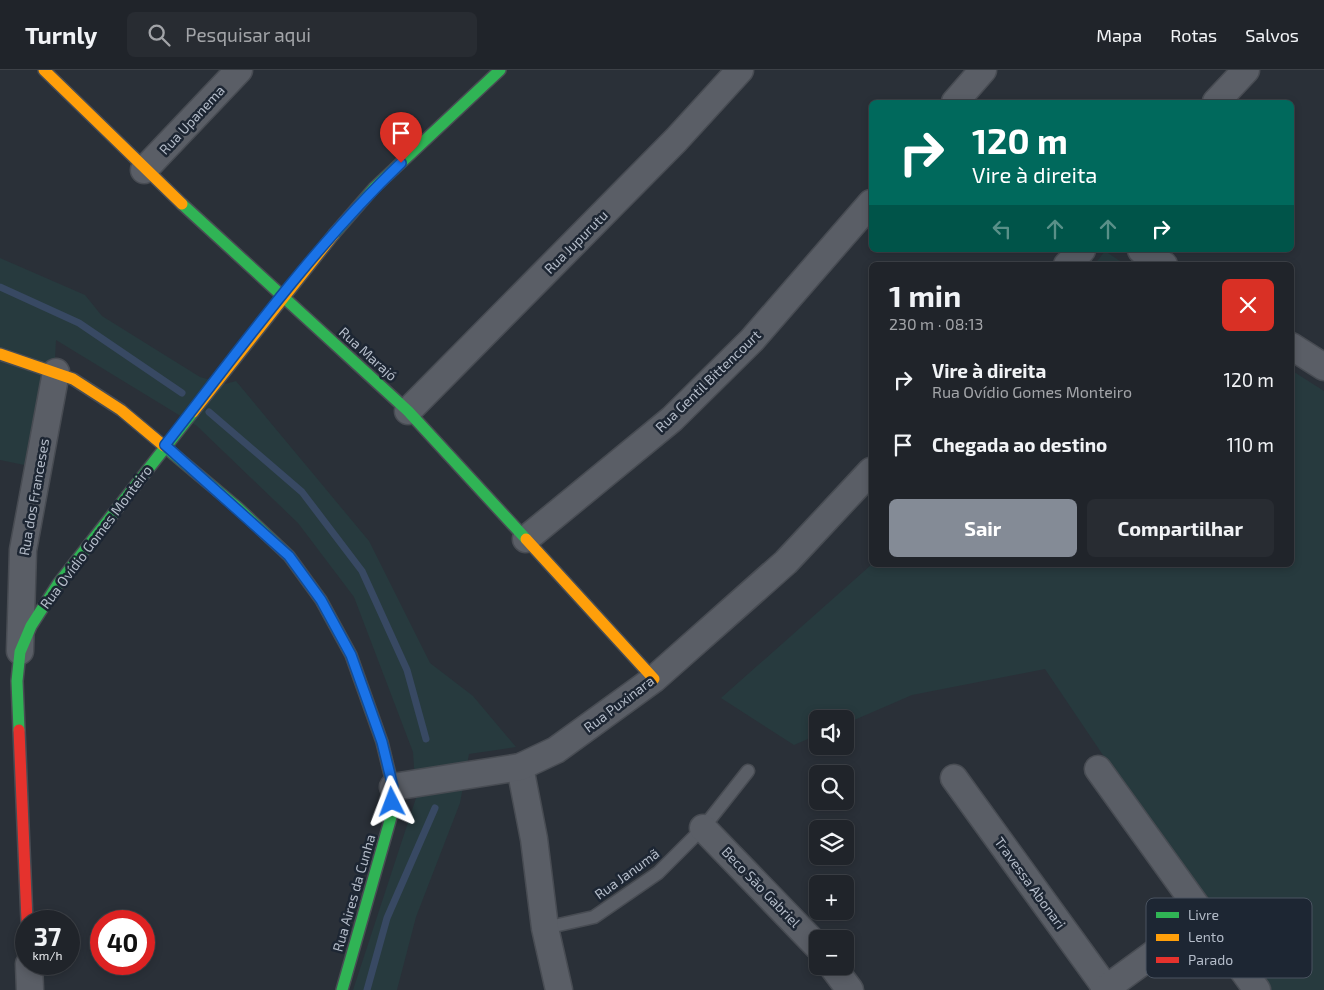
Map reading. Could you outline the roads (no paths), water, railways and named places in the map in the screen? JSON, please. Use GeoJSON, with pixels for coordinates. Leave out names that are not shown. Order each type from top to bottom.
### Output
{"type":"FeatureCollection","features":[{"type":"Feature","properties":{"kind":"street","name":"Rua Marajó"},"geometry":{"type":"LineString","coordinates":[[44,70],[144,170],[408,411],[654,679]]}},
{"type":"Feature","properties":{"kind":"street","name":"Rua Upanema"},"geometry":{"type":"LineString","coordinates":[[144,170],[239,70]]}},
{"type":"Feature","properties":{"kind":"street","name":"Rua Ovídio Gomes Monteiro"},"geometry":{"type":"LineString","coordinates":[[27,910],[17,681],[20,652],[31,626],[58,584],[282,297],[374,188],[500,70]]}},
{"type":"Feature","properties":{"kind":"street","name":"Rua Jupurutu"},"geometry":{"type":"LineString","coordinates":[[408,411],[676,140],[740,70]]}},
{"type":"Feature","properties":{"kind":"street"},"geometry":{"type":"LineString","coordinates":[[958,100],[983,70]]}},
{"type":"Feature","properties":{"kind":"street"},"geometry":{"type":"LineString","coordinates":[[1218,100],[1246,70]]}},
{"type":"Feature","properties":{"kind":"street","name":"Rua Gentil Bittencourt"},"geometry":{"type":"LineString","coordinates":[[526,539],[672,419],[752,340],[869,205]]}},
{"type":"Feature","properties":{"kind":"street"},"geometry":{"type":"LineString","coordinates":[[1070,262],[1080,252]]}},
{"type":"Feature","properties":{"kind":"street"},"geometry":{"type":"LineString","coordinates":[[1144,252],[1159,262]]}},
{"type":"Feature","properties":{"kind":"street"},"geometry":{"type":"LineString","coordinates":[[1294,348],[1324,367]]}},
{"type":"Feature","properties":{"kind":"street","name":"Rua Aires da Cunha"},"geometry":{"type":"LineString","coordinates":[[0,354],[56,372],[73,380],[121,410],[165,445],[289,556],[321,600],[351,655],[382,742],[393,787],[391,817],[383,850],[342,990]]}},
{"type":"Feature","properties":{"kind":"street","name":"Rua dos Franceses"},"geometry":{"type":"LineString","coordinates":[[20,652],[23,550],[56,372]]}},
{"type":"Feature","properties":{"kind":"street","name":"Rua Puxinara"},"geometry":{"type":"LineString","coordinates":[[393,787],[520,767],[556,750],[654,679],[786,562],[869,473]]}},
{"type":"Feature","properties":{"kind":"street"},"geometry":{"type":"LineString","coordinates":[[520,767],[534,839],[545,928],[559,990]]}},
{"type":"Feature","properties":{"kind":"street"},"geometry":{"type":"LineString","coordinates":[[1098,768],[1190,898]]}},
{"type":"Feature","properties":{"kind":"street","name":"Travessa Abonari"},"geometry":{"type":"LineString","coordinates":[[954,778],[1105,989]]}},
{"type":"Feature","properties":{"kind":"street","name":"Beco São Gabriel"},"geometry":{"type":"LineString","coordinates":[[703,828],[809,938]]}},
{"type":"Feature","properties":{"kind":"street"},"geometry":{"type":"LineString","coordinates":[[1105,989],[1146,959]]}},
{"type":"Feature","properties":{"kind":"street"},"geometry":{"type":"LineString","coordinates":[[29,975],[30,990]]}},
{"type":"Feature","properties":{"kind":"street"},"geometry":{"type":"LineString","coordinates":[[839,975],[850,990]]}},
{"type":"Feature","properties":{"kind":"street"},"geometry":{"type":"LineString","coordinates":[[1248,978],[1257,990]]}},
{"type":"Feature","properties":{"kind":"lane","name":"Rua Janumã"},"geometry":{"type":"LineString","coordinates":[[545,928],[594,917],[658,874],[703,828],[748,771]]}},
{"type":"Feature","properties":{"kind":"waterway"},"geometry":{"type":"LineString","coordinates":[[0,287],[79,323],[182,393]]}},
{"type":"Feature","properties":{"kind":"waterway"},"geometry":{"type":"LineString","coordinates":[[209,412],[302,492],[362,571],[407,670],[426,739]]}},
{"type":"Feature","properties":{"kind":"waterway"},"geometry":{"type":"LineString","coordinates":[[367,990],[387,918],[435,808]]}}]}
